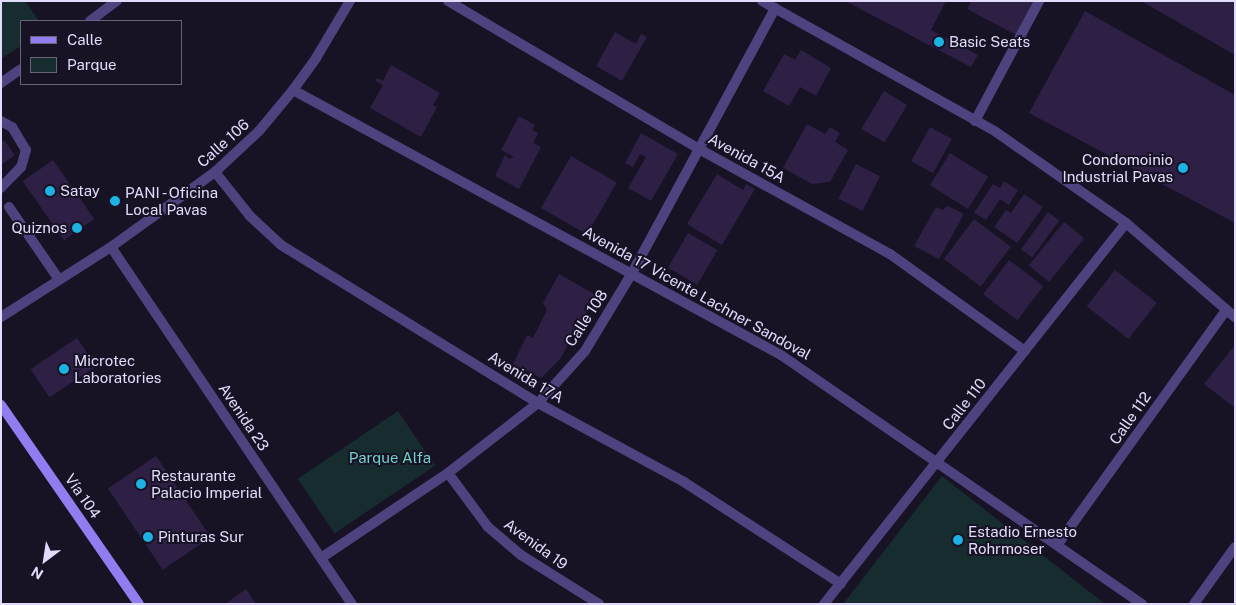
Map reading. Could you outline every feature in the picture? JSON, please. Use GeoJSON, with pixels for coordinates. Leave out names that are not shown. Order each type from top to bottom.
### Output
{"type":"FeatureCollection","features":[{"type":"Feature","properties":{"kind":"main road","name":"Vía 104"},"geometry":{"type":"LineString","coordinates":[[1,405],[139,604]]}},
{"type":"Feature","properties":{"kind":"street"},"geometry":{"type":"LineString","coordinates":[[91,20],[117,1]]}},
{"type":"Feature","properties":{"kind":"street","name":"Calle 106"},"geometry":{"type":"LineString","coordinates":[[1,316],[111,246],[215,172],[259,131],[293,90],[316,58],[350,1]]}},
{"type":"Feature","properties":{"kind":"street","name":"Avenida 15A"},"geometry":{"type":"LineString","coordinates":[[448,1],[699,149],[890,254],[1024,352]]}},
{"type":"Feature","properties":{"kind":"street"},"geometry":{"type":"LineString","coordinates":[[762,1],[996,132],[1126,223],[1235,317]]}},
{"type":"Feature","properties":{"kind":"street"},"geometry":{"type":"LineString","coordinates":[[975,121],[1039,1]]}},
{"type":"Feature","properties":{"kind":"street","name":"Calle 108"},"geometry":{"type":"LineString","coordinates":[[321,558],[448,473],[538,403],[585,351],[632,273],[774,8]]}},
{"type":"Feature","properties":{"kind":"street"},"geometry":{"type":"LineString","coordinates":[[1,82],[20,70]]}},
{"type":"Feature","properties":{"kind":"street","name":"Avenida 17 Vicente Lachner Sandoval"},"geometry":{"type":"LineString","coordinates":[[293,90],[782,355],[938,461],[1142,604]]}},
{"type":"Feature","properties":{"kind":"street"},"geometry":{"type":"LineString","coordinates":[[1,121],[12,127],[26,150],[22,167],[1,188]]}},
{"type":"Feature","properties":{"kind":"street","name":"Avenida 17A"},"geometry":{"type":"LineString","coordinates":[[215,172],[250,216],[281,246],[538,403],[684,482],[841,584]]}},
{"type":"Feature","properties":{"kind":"street"},"geometry":{"type":"LineString","coordinates":[[9,207],[58,278]]}},
{"type":"Feature","properties":{"kind":"street","name":"Calle 110"},"geometry":{"type":"LineString","coordinates":[[824,604],[1126,223]]}},
{"type":"Feature","properties":{"kind":"street","name":"Avenida 23"},"geometry":{"type":"LineString","coordinates":[[111,246],[352,604]]}},
{"type":"Feature","properties":{"kind":"street","name":"Calle 112"},"geometry":{"type":"LineString","coordinates":[[1058,544],[1226,310]]}},
{"type":"Feature","properties":{"kind":"street","name":"Avenida 19"},"geometry":{"type":"LineString","coordinates":[[448,473],[488,527],[521,555],[599,604]]}},
{"type":"Feature","properties":{"kind":"street"},"geometry":{"type":"LineString","coordinates":[[1194,604],[1235,547]]}},
{"type":"Feature","properties":{"kind":"green space"},"geometry":{"type":"Polygon","coordinates":[[[1,1],[25,1],[38,20],[20,20],[20,47],[2,58],[1,1]]]}},
{"type":"Feature","properties":{"kind":"green space","name":"Parque Alfa"},"geometry":{"type":"Polygon","coordinates":[[[398,411],[435,466],[335,533],[298,479],[398,411]]]}},
{"type":"Feature","properties":{"kind":"green space","name":"Estadio Ernesto Rohrmoser"},"geometry":{"type":"Polygon","coordinates":[[[942,476],[1105,604],[843,604],[942,476]]]}},
{"type":"Feature","properties":{"kind":"building","name":"Basic Seats"},"geometry":{"type":"Polygon","coordinates":[[[845,1],[946,1],[931,30],[978,55],[971,67],[845,1]]]}},
{"type":"Feature","properties":{"kind":"building","name":"Basic Seats"},"geometry":{"type":"Polygon","coordinates":[[[971,1],[1033,1],[1016,35],[967,9],[971,1]]]}},
{"type":"Feature","properties":{"kind":"building"},"geometry":{"type":"Polygon","coordinates":[[[1141,1],[1235,1],[1235,55],[1141,1]]]}},
{"type":"Feature","properties":{"kind":"building","name":"Condomoinio Industrial Pavas"},"geometry":{"type":"Polygon","coordinates":[[[1085,11],[1235,95],[1235,223],[1029,113],[1085,11]]]}},
{"type":"Feature","properties":{"kind":"building"},"geometry":{"type":"Polygon","coordinates":[[[615,32],[636,44],[641,34],[647,37],[622,81],[596,66],[615,32]]]}},
{"type":"Feature","properties":{"kind":"building"},"geometry":{"type":"Polygon","coordinates":[[[801,50],[831,68],[816,96],[800,87],[789,106],[763,91],[784,54],[795,60],[801,50]]]}},
{"type":"Feature","properties":{"kind":"building"},"geometry":{"type":"Polygon","coordinates":[[[391,65],[440,93],[433,105],[437,107],[421,137],[370,108],[383,85],[375,81],[377,78],[383,81],[391,65]]]}},
{"type":"Feature","properties":{"kind":"building"},"geometry":{"type":"Polygon","coordinates":[[[884,91],[907,105],[884,143],[861,129],[884,91]]]}},
{"type":"Feature","properties":{"kind":"building"},"geometry":{"type":"Polygon","coordinates":[[[519,116],[535,125],[532,130],[538,133],[533,143],[541,147],[519,189],[495,176],[505,155],[509,159],[514,157],[501,150],[519,116]]]}},
{"type":"Feature","properties":{"kind":"building"},"geometry":{"type":"Polygon","coordinates":[[[807,124],[825,134],[830,127],[840,133],[835,142],[848,150],[830,182],[812,184],[783,168],[807,124]]]}},
{"type":"Feature","properties":{"kind":"building"},"geometry":{"type":"Polygon","coordinates":[[[930,127],[952,139],[933,173],[911,161],[930,127]]]}},
{"type":"Feature","properties":{"kind":"building"},"geometry":{"type":"Polygon","coordinates":[[[641,133],[678,154],[651,201],[628,188],[646,157],[640,154],[633,167],[625,163],[641,133]]]}},
{"type":"Feature","properties":{"kind":"building"},"geometry":{"type":"Polygon","coordinates":[[[4,140],[15,155],[1,165],[1,142],[4,140]]]}},
{"type":"Feature","properties":{"kind":"building"},"geometry":{"type":"Polygon","coordinates":[[[950,153],[988,177],[968,209],[930,185],[950,153]]]}},
{"type":"Feature","properties":{"kind":"building"},"geometry":{"type":"Polygon","coordinates":[[[571,156],[617,182],[587,234],[541,208],[571,156]]]}},
{"type":"Feature","properties":{"kind":"building"},"geometry":{"type":"Polygon","coordinates":[[[53,160],[94,219],[64,240],[23,181],[53,160]]]}},
{"type":"Feature","properties":{"kind":"building"},"geometry":{"type":"Polygon","coordinates":[[[856,164],[880,176],[862,211],[838,199],[856,164]]]}},
{"type":"Feature","properties":{"kind":"building"},"geometry":{"type":"Polygon","coordinates":[[[717,174],[743,190],[746,184],[755,189],[722,245],[687,224],[717,174]]]}},
{"type":"Feature","properties":{"kind":"building"},"geometry":{"type":"Polygon","coordinates":[[[1004,181],[1018,190],[1009,205],[1000,199],[986,220],[974,213],[993,184],[1000,188],[1004,181]]]}},
{"type":"Feature","properties":{"kind":"building"},"geometry":{"type":"Polygon","coordinates":[[[1024,194],[1043,207],[1017,243],[994,227],[1006,210],[1011,213],[1024,194]]]}},
{"type":"Feature","properties":{"kind":"building"},"geometry":{"type":"Polygon","coordinates":[[[948,206],[964,214],[939,259],[914,246],[936,207],[942,210],[948,206]]]}},
{"type":"Feature","properties":{"kind":"building"},"geometry":{"type":"Polygon","coordinates":[[[1048,212],[1059,220],[1032,257],[1021,249],[1048,212]]]}},
{"type":"Feature","properties":{"kind":"building"},"geometry":{"type":"Polygon","coordinates":[[[974,219],[1011,247],[981,287],[944,259],[974,219]]]}},
{"type":"Feature","properties":{"kind":"building"},"geometry":{"type":"Polygon","coordinates":[[[1064,222],[1084,238],[1049,282],[1029,266],[1064,222]]]}},
{"type":"Feature","properties":{"kind":"building"},"geometry":{"type":"Polygon","coordinates":[[[688,233],[717,250],[697,285],[668,268],[688,233]]]}},
{"type":"Feature","properties":{"kind":"building"},"geometry":{"type":"Polygon","coordinates":[[[1009,260],[1043,286],[1017,320],[983,294],[1009,260]]]}},
{"type":"Feature","properties":{"kind":"building"},"geometry":{"type":"Polygon","coordinates":[[[1115,270],[1157,303],[1128,339],[1087,306],[1115,270]]]}},
{"type":"Feature","properties":{"kind":"building"},"geometry":{"type":"Polygon","coordinates":[[[559,274],[596,295],[560,359],[541,378],[513,364],[527,335],[533,338],[547,310],[543,303],[559,274]]]}},
{"type":"Feature","properties":{"kind":"building","name":"Microtec Laboratories"},"geometry":{"type":"Polygon","coordinates":[[[77,338],[96,366],[50,398],[31,369],[77,338]]]}},
{"type":"Feature","properties":{"kind":"building"},"geometry":{"type":"Polygon","coordinates":[[[1235,345],[1235,408],[1204,384],[1235,345]]]}},
{"type":"Feature","properties":{"kind":"building"},"geometry":{"type":"Polygon","coordinates":[[[156,456],[211,537],[163,570],[108,488],[156,456]]]}},
{"type":"Feature","properties":{"kind":"building"},"geometry":{"type":"Polygon","coordinates":[[[246,589],[256,604],[225,604],[246,589]]]}},
{"type":"Feature","properties":{"kind":"place","name":"Basic Seats"},"geometry":{"type":"Point","coordinates":[939,42]}},
{"type":"Feature","properties":{"kind":"place","name":"Condomoinio Industrial Pavas"},"geometry":{"type":"Point","coordinates":[1183,168]}},
{"type":"Feature","properties":{"kind":"place","name":"Satay"},"geometry":{"type":"Point","coordinates":[50,191]}},
{"type":"Feature","properties":{"kind":"place","name":"PANI - Oficina Local Pavas"},"geometry":{"type":"Point","coordinates":[115,201]}},
{"type":"Feature","properties":{"kind":"place","name":"Quiznos"},"geometry":{"type":"Point","coordinates":[77,228]}},
{"type":"Feature","properties":{"kind":"place","name":"Microtec Laboratories"},"geometry":{"type":"Point","coordinates":[64,369]}},
{"type":"Feature","properties":{"kind":"place","name":"Restaurante Palacio Imperial"},"geometry":{"type":"Point","coordinates":[141,484]}},
{"type":"Feature","properties":{"kind":"place","name":"Pinturas Sur"},"geometry":{"type":"Point","coordinates":[148,537]}},
{"type":"Feature","properties":{"kind":"place","name":"Estadio Ernesto Rohrmoser"},"geometry":{"type":"Point","coordinates":[958,540]}}]}
